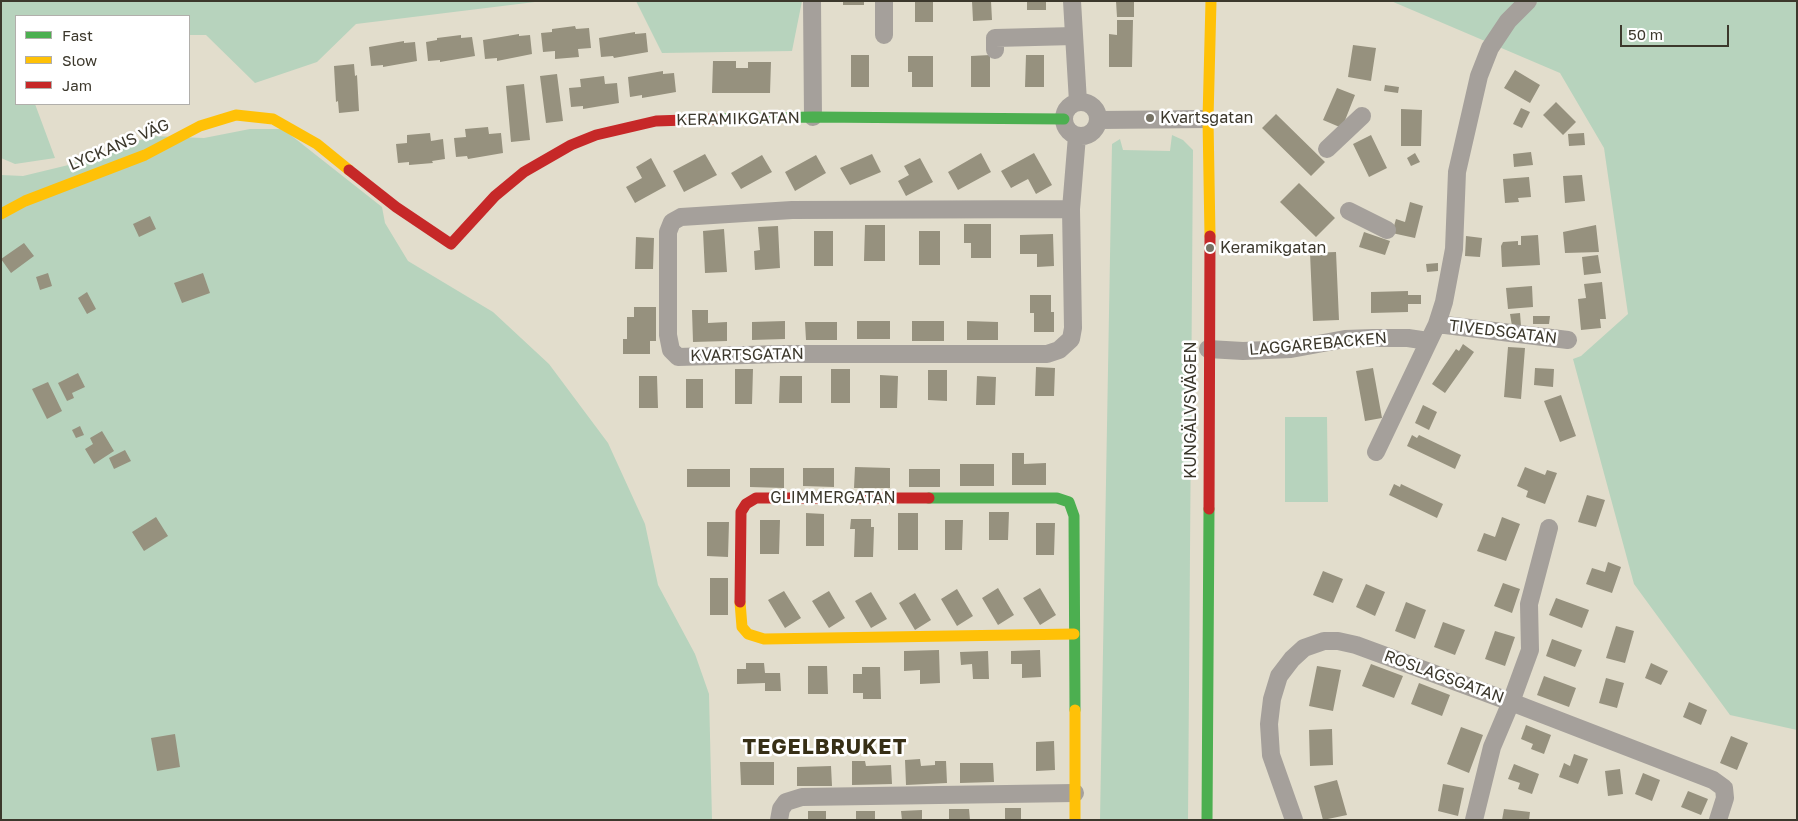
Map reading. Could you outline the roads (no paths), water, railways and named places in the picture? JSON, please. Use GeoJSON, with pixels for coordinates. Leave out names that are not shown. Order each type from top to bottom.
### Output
{"type":"FeatureCollection","features":[{"type":"Feature","properties":{"kind":"street"},"geometry":{"type":"LineString","coordinates":[[812,1],[812,118]]}},
{"type":"Feature","properties":{"kind":"street"},"geometry":{"type":"LineString","coordinates":[[884,1],[884,35]]}},
{"type":"Feature","properties":{"kind":"street"},"geometry":{"type":"LineString","coordinates":[[1072,1],[1078,102]]}},
{"type":"Feature","properties":{"kind":"street","name":"KUNGÄLVSVÄGEN"},"geometry":{"type":"LineString","coordinates":[[1207,820],[1210,248],[1208,119],[1211,1]]}},
{"type":"Feature","properties":{"kind":"street"},"geometry":{"type":"LineString","coordinates":[[1376,452],[1437,324],[1451,275],[1454,249],[1456,172],[1479,76],[1490,48],[1508,21],[1528,1]]}},
{"type":"Feature","properties":{"kind":"street"},"geometry":{"type":"LineString","coordinates":[[995,50],[995,38],[1074,36]]}},
{"type":"Feature","properties":{"kind":"street"},"geometry":{"type":"LineString","coordinates":[[1078,102],[1091,105],[1098,114],[1099,120],[1091,133],[1077,136],[1067,128],[1064,118],[1068,108],[1078,102]]}},
{"type":"Feature","properties":{"kind":"street","name":"LYCKANS VÄG"},"geometry":{"type":"LineString","coordinates":[[1,214],[25,201],[145,155],[200,126],[228,117],[251,115],[273,119],[317,144],[396,207],[451,244]]}},
{"type":"Feature","properties":{"kind":"street"},"geometry":{"type":"LineString","coordinates":[[1327,149],[1362,116]]}},
{"type":"Feature","properties":{"kind":"street","name":"KERAMIKGATAN"},"geometry":{"type":"LineString","coordinates":[[451,244],[489,202],[519,175],[547,157],[596,135],[656,121],[812,118],[1064,118]]}},
{"type":"Feature","properties":{"kind":"street"},"geometry":{"type":"LineString","coordinates":[[1099,120],[1208,119]]}},
{"type":"Feature","properties":{"kind":"street","name":"KVARTSGATAN"},"geometry":{"type":"LineString","coordinates":[[1071,209],[792,210],[681,217],[672,222],[668,232],[668,335],[671,350],[678,357],[780,354],[1046,354],[1059,350],[1071,339],[1073,328],[1071,209],[1077,136]]}},
{"type":"Feature","properties":{"kind":"street"},"geometry":{"type":"LineString","coordinates":[[1349,211],[1387,230]]}},
{"type":"Feature","properties":{"kind":"street","name":"TIVEDSGATAN"},"geometry":{"type":"LineString","coordinates":[[1437,324],[1568,340]]}},
{"type":"Feature","properties":{"kind":"street","name":"LAGGAREBACKEN"},"geometry":{"type":"LineString","coordinates":[[1208,349],[1243,351],[1290,349],[1345,339],[1408,338],[1428,341]]}},
{"type":"Feature","properties":{"kind":"street","name":"GLIMMERGATAN"},"geometry":{"type":"LineString","coordinates":[[1074,634],[764,639],[748,634],[742,626],[740,614],[741,512],[746,504],[756,498],[1057,498],[1069,502],[1074,516],[1075,820]]}},
{"type":"Feature","properties":{"kind":"street"},"geometry":{"type":"LineString","coordinates":[[1474,820],[1492,747],[1512,702],[1530,650],[1529,604],[1549,528]]}},
{"type":"Feature","properties":{"kind":"street","name":"ROSLAGSGATAN"},"geometry":{"type":"LineString","coordinates":[[1294,820],[1271,755],[1269,724],[1272,699],[1279,676],[1292,659],[1304,648],[1324,641],[1356,644],[1713,780],[1724,788],[1725,798],[1718,820]]}},
{"type":"Feature","properties":{"kind":"street"},"geometry":{"type":"LineString","coordinates":[[779,820],[781,809],[786,802],[802,797],[1074,793]]}},
{"type":"Feature","properties":{"kind":"place","name":"Kvartsgatan"},"geometry":{"type":"Point","coordinates":[1150,118]}},
{"type":"Feature","properties":{"kind":"place","name":"Keramikgatan"},"geometry":{"type":"Point","coordinates":[1210,248]}},
{"type":"Feature","properties":{"kind":"district","name":"TEGELBRUKET"},"geometry":{"type":"Point","coordinates":[825,747]}}]}
